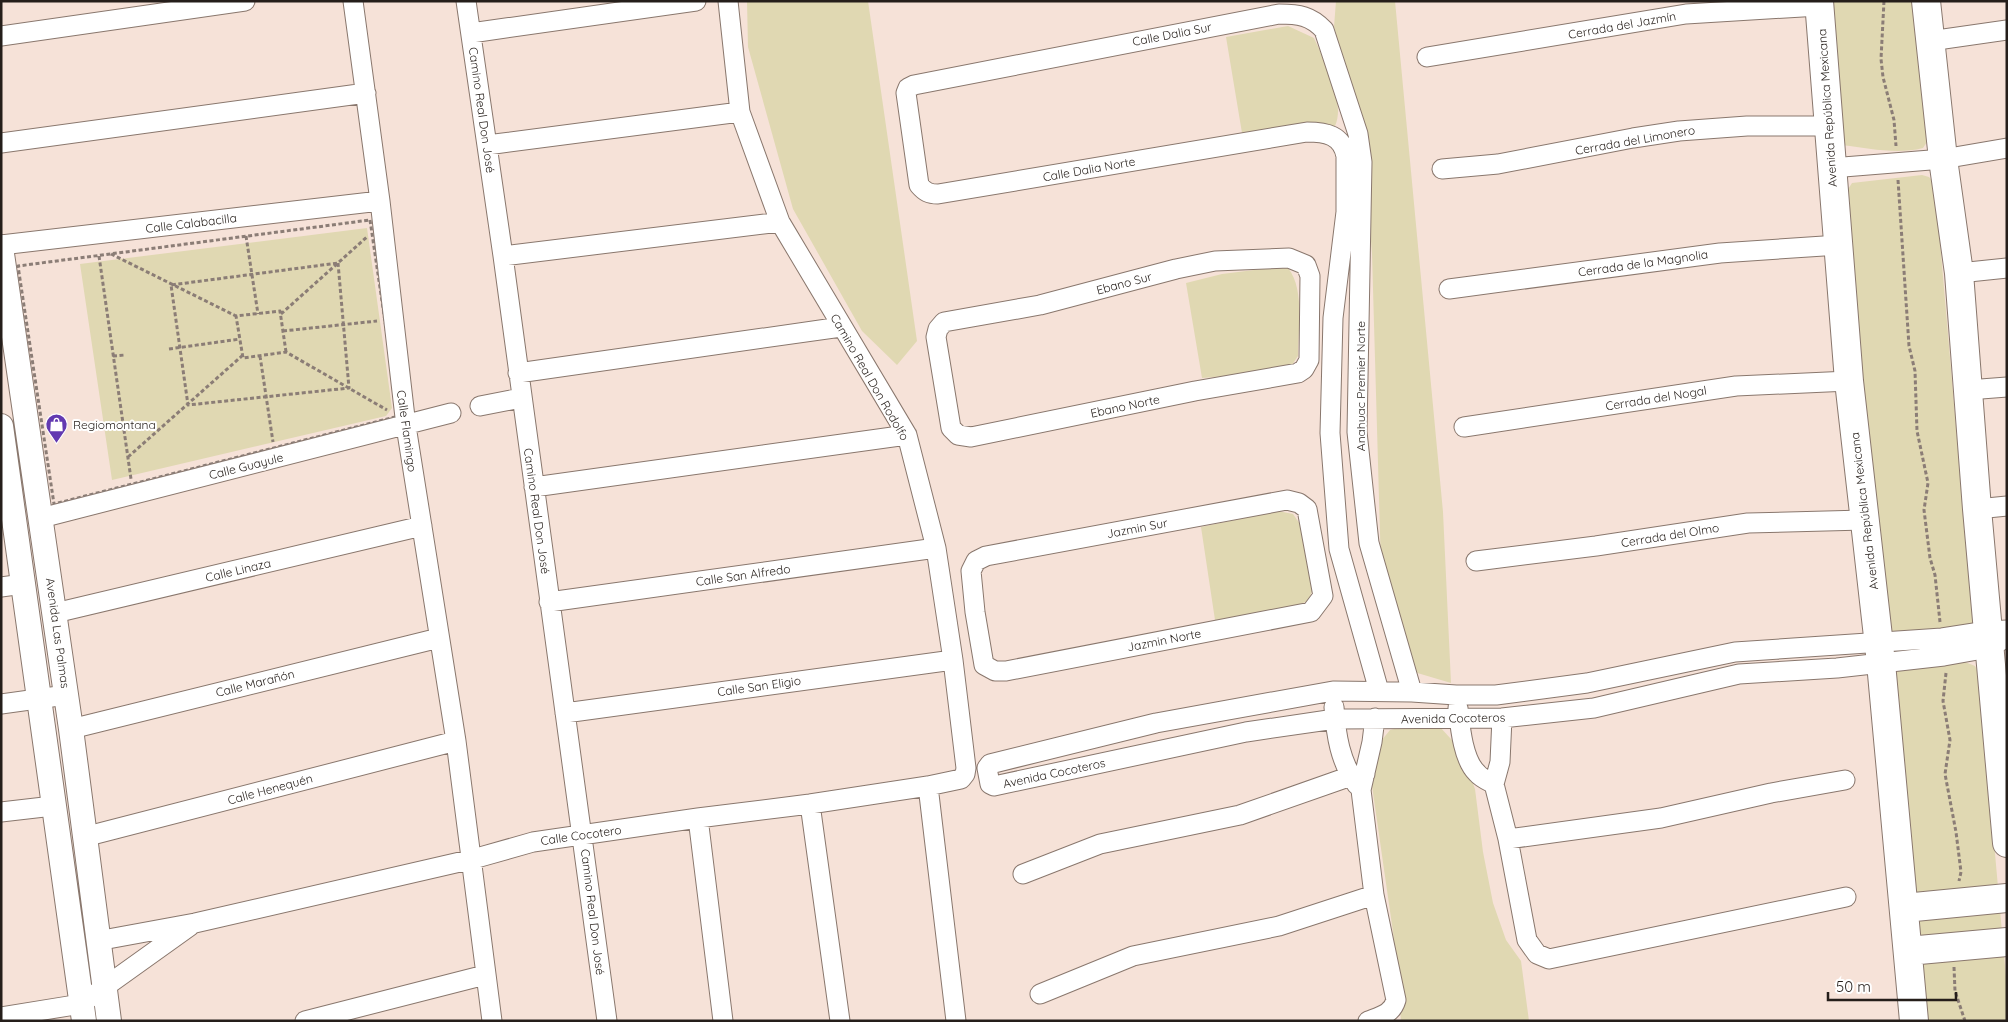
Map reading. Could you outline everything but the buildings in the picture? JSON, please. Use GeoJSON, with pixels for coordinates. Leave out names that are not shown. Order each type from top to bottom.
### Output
{"type":"FeatureCollection","features":[{"type":"Feature","properties":{"kind":"main road"},"geometry":{"type":"LineString","coordinates":[[1926,1],[1943,159],[1960,273],[1977,509],[1997,637],[2007,843]]}},
{"type":"Feature","properties":{"kind":"main road","name":"Avenida República Mexicana"},"geometry":{"type":"LineString","coordinates":[[1819,4],[1848,381],[1880,653],[1914,1021]]}},
{"type":"Feature","properties":{"kind":"main road"},"geometry":{"type":"LineString","coordinates":[[1904,908],[2007,898]]}},
{"type":"Feature","properties":{"kind":"main road"},"geometry":{"type":"LineString","coordinates":[[1908,951],[2007,942]]}},
{"type":"Feature","properties":{"kind":"street"},"geometry":{"type":"LineString","coordinates":[[1,36],[245,1]]}},
{"type":"Feature","properties":{"kind":"street","name":"Calle Flamingo"},"geometry":{"type":"LineString","coordinates":[[353,1],[380,201],[402,421],[422,526],[456,741],[473,859],[492,1021]]}},
{"type":"Feature","properties":{"kind":"street","name":"Camino Real Don José"},"geometry":{"type":"LineString","coordinates":[[466,1],[488,145],[606,1021]]}},
{"type":"Feature","properties":{"kind":"street"},"geometry":{"type":"LineString","coordinates":[[471,33],[696,1]]}},
{"type":"Feature","properties":{"kind":"street","name":"Camino Real Don Rodolfo"},"geometry":{"type":"LineString","coordinates":[[728,1],[740,112],[780,222],[907,435],[936,548],[953,660],[966,768]]}},
{"type":"Feature","properties":{"kind":"street","name":"Cerrada del Jazmín"},"geometry":{"type":"LineString","coordinates":[[1427,57],[1686,14],[1819,4]]}},
{"type":"Feature","properties":{"kind":"street","name":"Calle Dalia Sur"},"geometry":{"type":"LineString","coordinates":[[908,88],[914,85],[1279,14],[1295,14],[1312,19],[1324,30],[1358,134]]}},
{"type":"Feature","properties":{"kind":"street"},"geometry":{"type":"LineString","coordinates":[[1930,41],[2007,30]]}},
{"type":"Feature","properties":{"kind":"street","name":"Calle Dalia Norte"},"geometry":{"type":"LineString","coordinates":[[908,88],[906,93],[919,185],[926,193],[932,194],[1307,132],[1330,134],[1338,140]]}},
{"type":"Feature","properties":{"kind":"street"},"geometry":{"type":"LineString","coordinates":[[1,143],[366,92]]}},
{"type":"Feature","properties":{"kind":"street"},"geometry":{"type":"LineString","coordinates":[[488,145],[740,112]]}},
{"type":"Feature","properties":{"kind":"street","name":"Cerrada del Limonero"},"geometry":{"type":"LineString","coordinates":[[1442,169],[1498,164],[1548,156],[1633,138],[1679,131],[1747,126],[1828,126]]}},
{"type":"Feature","properties":{"kind":"street"},"geometry":{"type":"LineString","coordinates":[[1338,140],[1358,134]]}},
{"type":"Feature","properties":{"kind":"street","name":"Anahuac Premier Norte"},"geometry":{"type":"LineString","coordinates":[[1358,134],[1362,162],[1333,318],[1330,433],[1338,549],[1379,691]]}},
{"type":"Feature","properties":{"kind":"street","name":"Anahuac Premier Norte"},"geometry":{"type":"LineString","coordinates":[[1338,140],[1345,150],[1354,212],[1360,316],[1357,432],[1369,543],[1412,692]]}},
{"type":"Feature","properties":{"kind":"street"},"geometry":{"type":"LineString","coordinates":[[1832,168],[1943,159],[2007,148]]}},
{"type":"Feature","properties":{"kind":"street","name":"Calle Calabacilla"},"geometry":{"type":"LineString","coordinates":[[1,246],[380,201]]}},
{"type":"Feature","properties":{"kind":"street"},"geometry":{"type":"LineString","coordinates":[[503,256],[780,222]]}},
{"type":"Feature","properties":{"kind":"street","name":"Cerrada de la Magnolia"},"geometry":{"type":"LineString","coordinates":[[1449,289],[1720,253],[1839,245]]}},
{"type":"Feature","properties":{"kind":"street","name":"Avenida Las Palmas"},"geometry":{"type":"LineString","coordinates":[[1,246],[42,518],[109,1021]]}},
{"type":"Feature","properties":{"kind":"street","name":"Ebano Sur"},"geometry":{"type":"LineString","coordinates":[[941,377],[936,337],[938,328],[944,322],[1040,305],[1176,269],[1215,261],[1289,258],[1306,265],[1310,276],[1310,320]]}},
{"type":"Feature","properties":{"kind":"street"},"geometry":{"type":"LineString","coordinates":[[1960,273],[2007,268]]}},
{"type":"Feature","properties":{"kind":"street"},"geometry":{"type":"LineString","coordinates":[[1310,320],[1360,316]]}},
{"type":"Feature","properties":{"kind":"street","name":"Ebano Norte"},"geometry":{"type":"LineString","coordinates":[[941,377],[951,428],[958,435],[971,438],[1196,391],[1298,373],[1304,369],[1309,360],[1310,320]]}},
{"type":"Feature","properties":{"kind":"street"},"geometry":{"type":"LineString","coordinates":[[518,373],[841,327]]}},
{"type":"Feature","properties":{"kind":"street","name":"Cerrada del Nogal"},"geometry":{"type":"LineString","coordinates":[[1464,428],[1736,386],[1848,381]]}},
{"type":"Feature","properties":{"kind":"street"},"geometry":{"type":"LineString","coordinates":[[1968,390],[2007,387]]}},
{"type":"Feature","properties":{"kind":"street"},"geometry":{"type":"LineString","coordinates":[[480,406],[521,398]]}},
{"type":"Feature","properties":{"kind":"street","name":"Calle Guayule"},"geometry":{"type":"LineString","coordinates":[[42,518],[402,421],[451,413]]}},
{"type":"Feature","properties":{"kind":"street"},"geometry":{"type":"LineString","coordinates":[[1,426],[12,586],[39,698],[82,1012],[1,1017]]}},
{"type":"Feature","properties":{"kind":"street"},"geometry":{"type":"LineString","coordinates":[[534,487],[907,435]]}},
{"type":"Feature","properties":{"kind":"street","name":"Jazmin Sur"},"geometry":{"type":"LineString","coordinates":[[975,612],[971,571],[976,561],[986,556],[1287,500],[1299,503],[1307,509],[1316,551]]}},
{"type":"Feature","properties":{"kind":"street"},"geometry":{"type":"LineString","coordinates":[[1977,509],[2007,506]]}},
{"type":"Feature","properties":{"kind":"street","name":"Cerrada del Olmo"},"geometry":{"type":"LineString","coordinates":[[1476,561],[1596,546],[1748,523],[1864,520]]}},
{"type":"Feature","properties":{"kind":"street","name":"Calle Linaza"},"geometry":{"type":"LineString","coordinates":[[55,613],[422,526]]}},
{"type":"Feature","properties":{"kind":"street"},"geometry":{"type":"LineString","coordinates":[[1316,551],[1369,543]]}},
{"type":"Feature","properties":{"kind":"street","name":"Calle San Alfredo"},"geometry":{"type":"LineString","coordinates":[[549,602],[936,548]]}},
{"type":"Feature","properties":{"kind":"street","name":"Jazmin Norte"},"geometry":{"type":"LineString","coordinates":[[975,612],[984,665],[995,671],[1006,671],[1311,612],[1323,596],[1316,551]]}},
{"type":"Feature","properties":{"kind":"street"},"geometry":{"type":"LineString","coordinates":[[1880,653],[1943,647],[1997,637]]}},
{"type":"Feature","properties":{"kind":"street","name":"Calle Marañón"},"geometry":{"type":"LineString","coordinates":[[71,729],[439,638]]}},
{"type":"Feature","properties":{"kind":"street","name":"Avenida Cocoteros"},"geometry":{"type":"LineString","coordinates":[[1838,644],[1880,653],[1800,671],[1739,674],[1594,708],[1502,718],[1335,719],[1246,732],[994,786],[990,784],[988,768],[990,764],[1156,723],[1333,691],[1496,695],[1587,683],[1735,652],[1838,644]]}},
{"type":"Feature","properties":{"kind":"street","name":"Calle San Eligio"},"geometry":{"type":"LineString","coordinates":[[565,713],[953,660]]}},
{"type":"Feature","properties":{"kind":"street"},"geometry":{"type":"LineString","coordinates":[[1333,691],[1338,744],[1344,764],[1359,780]]}},
{"type":"Feature","properties":{"kind":"street"},"geometry":{"type":"LineString","coordinates":[[1,704],[66,695]]}},
{"type":"Feature","properties":{"kind":"street"},"geometry":{"type":"LineString","coordinates":[[1456,695],[1459,719],[1469,762],[1477,773],[1494,784]]}},
{"type":"Feature","properties":{"kind":"street"},"geometry":{"type":"LineString","coordinates":[[1368,1021],[1388,1013],[1394,1007],[1396,1000],[1374,895],[1359,780],[1372,742],[1375,718]]}},
{"type":"Feature","properties":{"kind":"street"},"geometry":{"type":"LineString","coordinates":[[1502,718],[1500,762],[1494,784],[1508,840],[1527,940],[1536,954],[1549,959],[1846,897]]}},
{"type":"Feature","properties":{"kind":"street","name":"Calle Henequén"},"geometry":{"type":"LineString","coordinates":[[84,837],[456,741]]}},
{"type":"Feature","properties":{"kind":"street","name":"Calle Cocotero"},"geometry":{"type":"LineString","coordinates":[[98,941],[195,923],[473,859],[533,842],[928,786],[961,779],[965,774],[966,768]]}},
{"type":"Feature","properties":{"kind":"street"},"geometry":{"type":"LineString","coordinates":[[1023,874],[1100,844],[1240,815],[1359,780]]}},
{"type":"Feature","properties":{"kind":"street"},"geometry":{"type":"LineString","coordinates":[[1508,840],[1661,818],[1772,793],[1845,780]]}},
{"type":"Feature","properties":{"kind":"street"},"geometry":{"type":"LineString","coordinates":[[928,786],[956,1021]]}},
{"type":"Feature","properties":{"kind":"street"},"geometry":{"type":"LineString","coordinates":[[810,804],[840,1021]]}},
{"type":"Feature","properties":{"kind":"street"},"geometry":{"type":"LineString","coordinates":[[1,812],[53,806]]}},
{"type":"Feature","properties":{"kind":"street"},"geometry":{"type":"LineString","coordinates":[[698,818],[724,1021]]}},
{"type":"Feature","properties":{"kind":"street"},"geometry":{"type":"LineString","coordinates":[[1040,994],[1133,956],[1279,926],[1374,895]]}},
{"type":"Feature","properties":{"kind":"street","name":"Calle Cocotero"},"geometry":{"type":"LineString","coordinates":[[82,1012],[104,989],[195,923]]}},
{"type":"Feature","properties":{"kind":"street"},"geometry":{"type":"LineString","coordinates":[[305,1021],[485,974]]}},
{"type":"Feature","properties":{"kind":"path"},"geometry":{"type":"LineString","coordinates":[[1884,1],[1881,59],[1883,77],[1894,120],[1909,346],[1915,371],[1917,431],[1928,483],[1924,510],[1930,558],[1935,575],[1946,664],[1943,701],[1950,740],[1945,774],[1956,832],[1961,872],[1953,904]]}},
{"type":"Feature","properties":{"kind":"path"},"geometry":{"type":"LineString","coordinates":[[370,220],[402,421],[274,448],[54,504],[18,266],[370,220]]}},
{"type":"Feature","properties":{"kind":"path"},"geometry":{"type":"LineString","coordinates":[[280,314],[372,233]]}},
{"type":"Feature","properties":{"kind":"path"},"geometry":{"type":"LineString","coordinates":[[246,236],[258,314]]}},
{"type":"Feature","properties":{"kind":"path"},"geometry":{"type":"LineString","coordinates":[[111,254],[236,316],[280,311],[286,352]]}},
{"type":"Feature","properties":{"kind":"path"},"geometry":{"type":"LineString","coordinates":[[99,256],[132,484]]}},
{"type":"Feature","properties":{"kind":"path"},"geometry":{"type":"LineString","coordinates":[[338,263],[349,388]]}},
{"type":"Feature","properties":{"kind":"path"},"geometry":{"type":"LineString","coordinates":[[172,285],[338,263]]}},
{"type":"Feature","properties":{"kind":"path"},"geometry":{"type":"LineString","coordinates":[[172,285],[188,405]]}},
{"type":"Feature","properties":{"kind":"path"},"geometry":{"type":"LineString","coordinates":[[236,316],[243,358],[286,352],[402,421]]}},
{"type":"Feature","properties":{"kind":"path"},"geometry":{"type":"LineString","coordinates":[[283,332],[385,320]]}},
{"type":"Feature","properties":{"kind":"path"},"geometry":{"type":"LineString","coordinates":[[169,349],[240,339]]}},
{"type":"Feature","properties":{"kind":"path"},"geometry":{"type":"LineString","coordinates":[[114,356],[125,355]]}},
{"type":"Feature","properties":{"kind":"path"},"geometry":{"type":"LineString","coordinates":[[128,458],[243,355]]}},
{"type":"Feature","properties":{"kind":"path"},"geometry":{"type":"LineString","coordinates":[[260,356],[274,448]]}},
{"type":"Feature","properties":{"kind":"path"},"geometry":{"type":"LineString","coordinates":[[188,405],[349,388]]}},
{"type":"Feature","properties":{"kind":"path"},"geometry":{"type":"LineString","coordinates":[[1952,947],[1955,991],[1966,1021]]}},
{"type":"Feature","properties":{"kind":"shaded area"},"geometry":{"type":"Polygon","coordinates":[[[747,1],[868,1],[917,341],[897,365],[862,331],[793,209],[748,47],[747,1]]]}},
{"type":"Feature","properties":{"kind":"shaded area"},"geometry":{"type":"Polygon","coordinates":[[[1336,1],[1395,1],[1443,512],[1451,683],[1414,672],[1381,568],[1372,254],[1362,124],[1334,27],[1336,1]]]}},
{"type":"Feature","properties":{"kind":"shaded area"},"geometry":{"type":"Polygon","coordinates":[[[1829,1],[1915,1],[1929,139],[1923,148],[1893,151],[1841,145],[1829,1]]]}},
{"type":"Feature","properties":{"kind":"shaded area"},"geometry":{"type":"Polygon","coordinates":[[[1288,26],[1314,38],[1328,69],[1336,94],[1338,117],[1335,126],[1242,133],[1226,37],[1288,26]]]}},
{"type":"Feature","properties":{"kind":"shaded area"},"geometry":{"type":"Polygon","coordinates":[[[1922,175],[1929,177],[1935,184],[1973,623],[1964,632],[1898,638],[1884,626],[1845,194],[1852,183],[1922,175]]]}},
{"type":"Feature","properties":{"kind":"shaded area"},"geometry":{"type":"Polygon","coordinates":[[[367,228],[392,408],[386,416],[112,480],[80,264],[367,228]]]}},
{"type":"Feature","properties":{"kind":"shaded area"},"geometry":{"type":"Polygon","coordinates":[[[1277,267],[1288,268],[1297,287],[1299,298],[1298,356],[1292,365],[1282,371],[1202,378],[1186,283],[1222,274],[1277,267]]]}},
{"type":"Feature","properties":{"kind":"shaded area"},"geometry":{"type":"Polygon","coordinates":[[[1278,511],[1293,514],[1300,524],[1313,589],[1308,601],[1293,607],[1215,620],[1201,527],[1278,511]]]}},
{"type":"Feature","properties":{"kind":"shaded area"},"geometry":{"type":"Polygon","coordinates":[[[1965,662],[1975,666],[1979,674],[2007,988],[2007,1021],[1920,1021],[1892,676],[1901,669],[1965,662]]]}},
{"type":"Feature","properties":{"kind":"shaded area"},"geometry":{"type":"Polygon","coordinates":[[[1402,727],[1440,727],[1461,750],[1475,789],[1483,852],[1493,903],[1506,940],[1521,961],[1529,1021],[1401,1021],[1393,932],[1372,786],[1377,746],[1390,730],[1402,727]]]}},
{"type":"Feature","properties":{"kind":"place","name":"Regiomontana"},"geometry":{"type":"Point","coordinates":[57,443]}}]}
